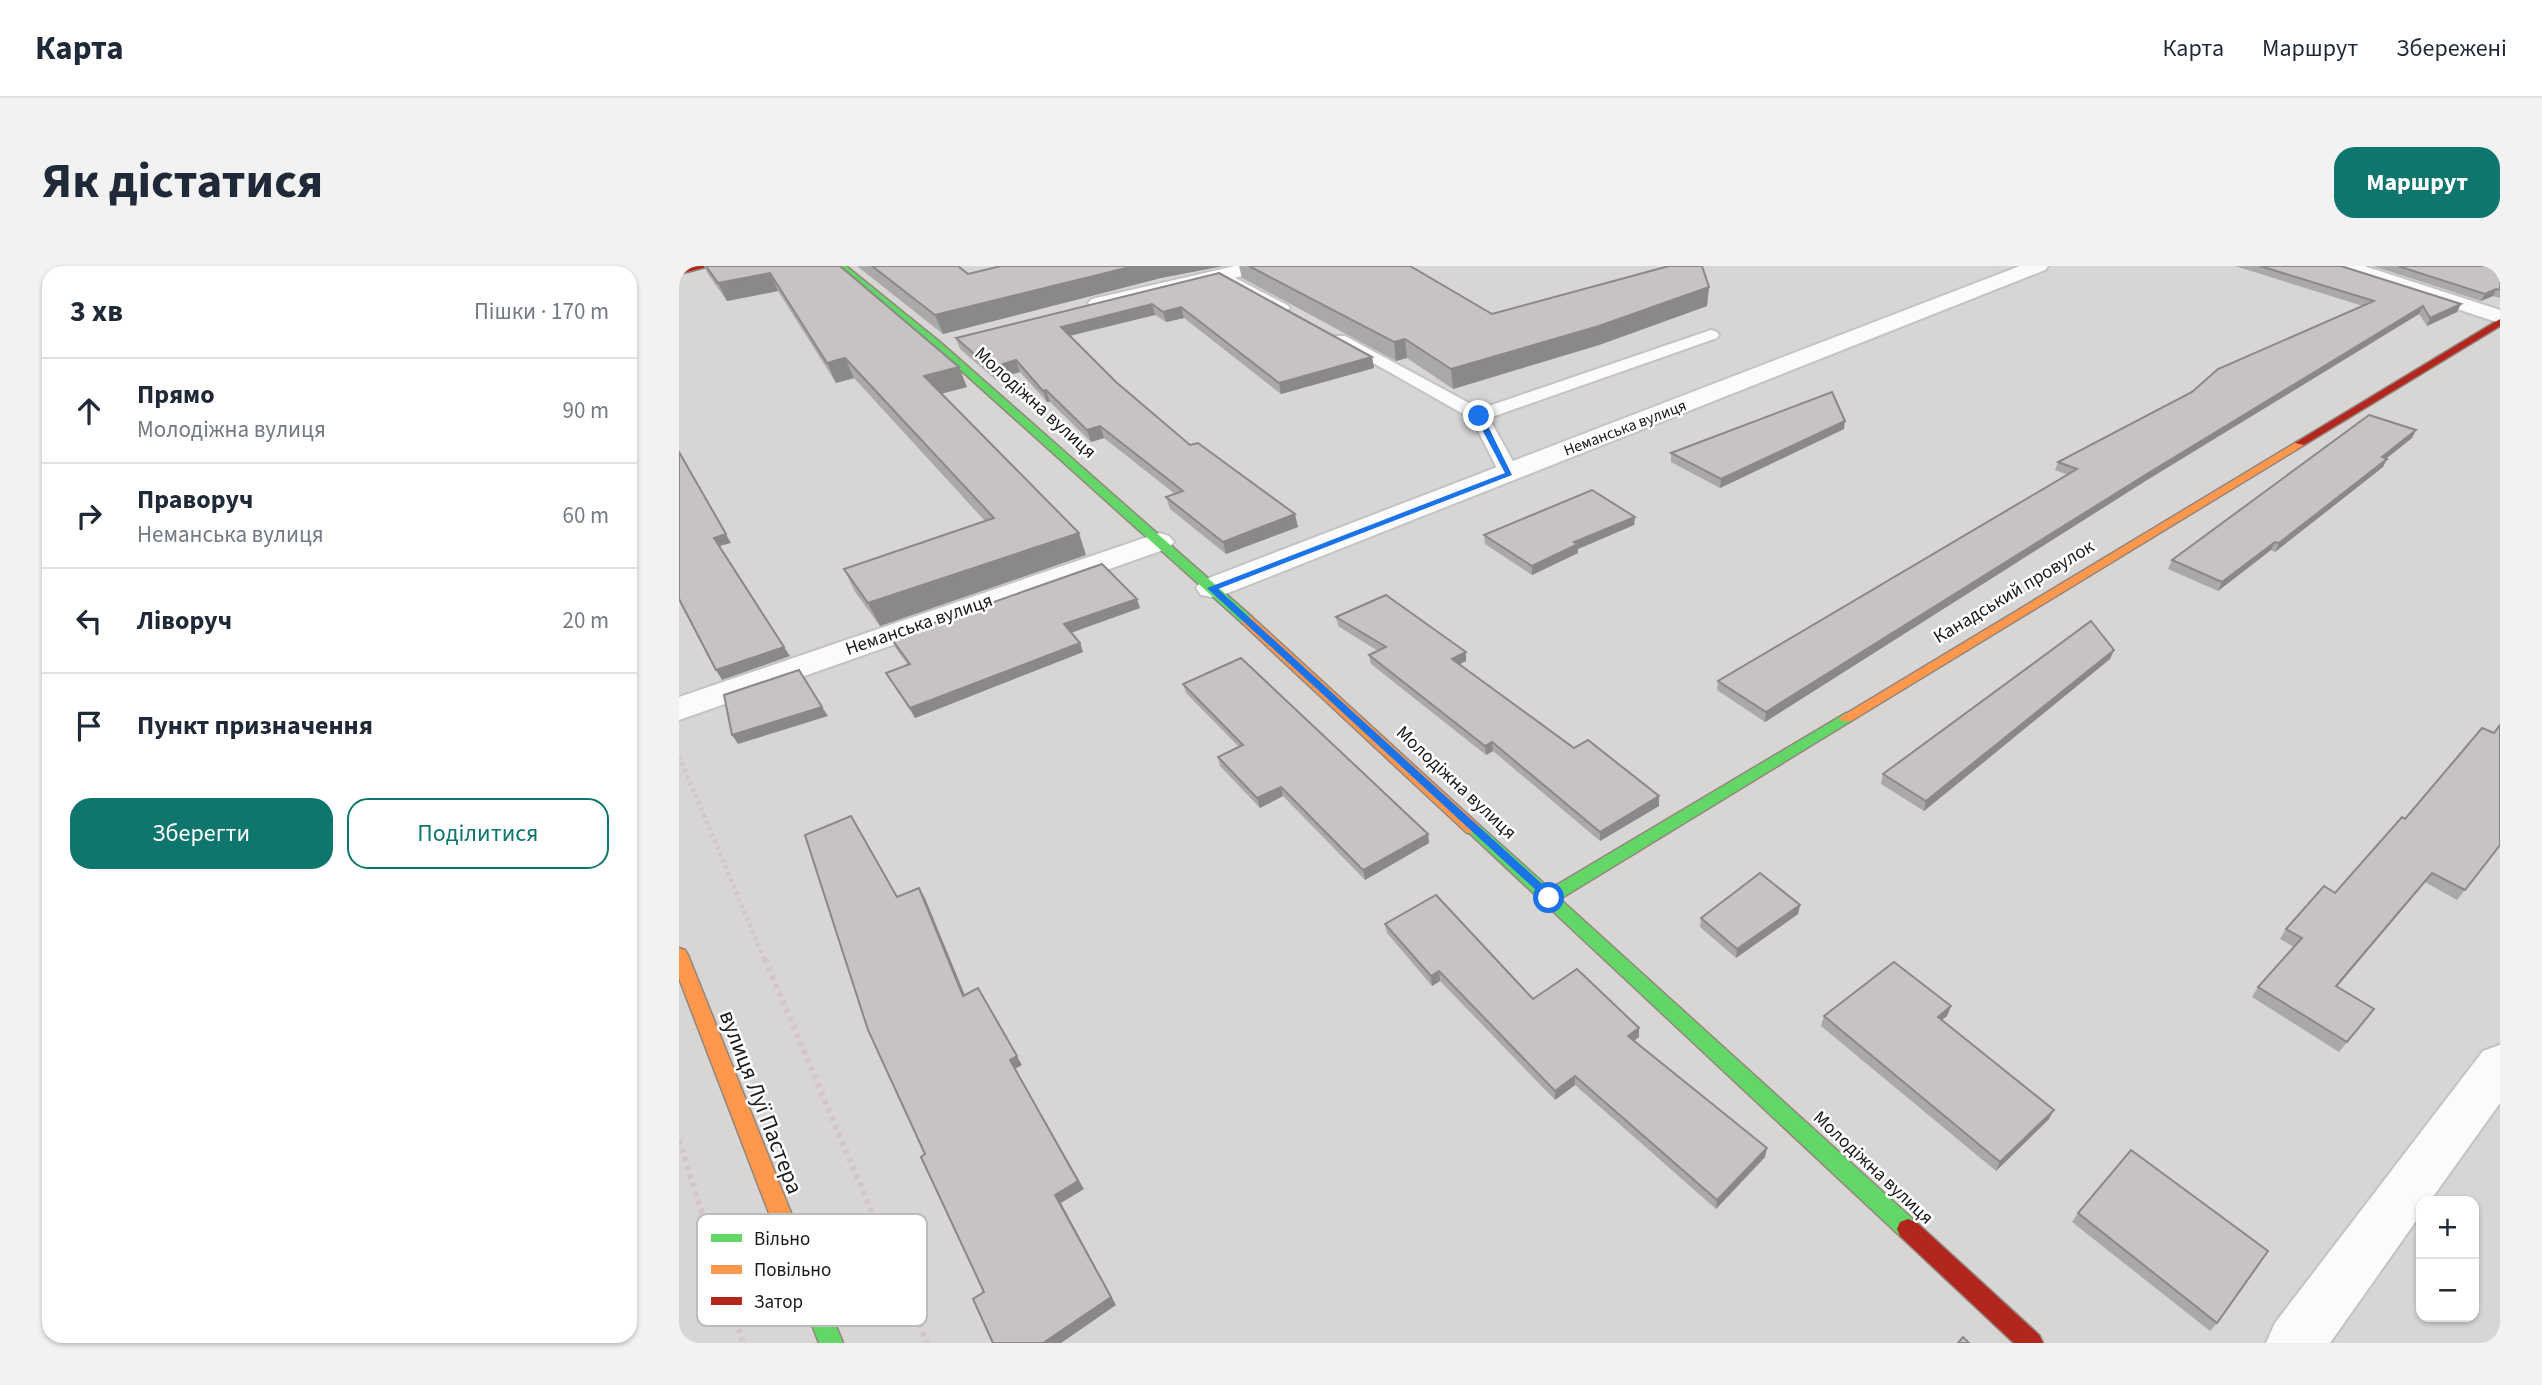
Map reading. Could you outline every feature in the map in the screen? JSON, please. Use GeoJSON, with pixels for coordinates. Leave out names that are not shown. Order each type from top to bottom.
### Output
{"type":"FeatureCollection","features":[{"type":"Feature","properties":{"kind":"street"},"geometry":{"type":"LineString","coordinates":[[679,272],[706,266]]}},
{"type":"Feature","properties":{"kind":"street","name":"Молодіжна вулиця"},"geometry":{"type":"LineString","coordinates":[[841,266],[938,345],[1212,588],[2031,1343]]}},
{"type":"Feature","properties":{"kind":"street"},"geometry":{"type":"LineString","coordinates":[[1083,307],[1261,266]]}},
{"type":"Feature","properties":{"kind":"street","name":"Неманська вулиця"},"geometry":{"type":"LineString","coordinates":[[1212,588],[2038,266]]}},
{"type":"Feature","properties":{"kind":"street"},"geometry":{"type":"LineString","coordinates":[[2344,266],[2500,317]]}},
{"type":"Feature","properties":{"kind":"street","name":"Канадський провулок"},"geometry":{"type":"LineString","coordinates":[[1549,898],[2500,322]]}},
{"type":"Feature","properties":{"kind":"street"},"geometry":{"type":"LineString","coordinates":[[938,345],[965,338]]}},
{"type":"Feature","properties":{"kind":"street","name":"Неманська вулиця"},"geometry":{"type":"LineString","coordinates":[[679,709],[1159,542]]}},
{"type":"Feature","properties":{"kind":"street","name":"вулиця Луї Пастера"},"geometry":{"type":"LineString","coordinates":[[679,955],[780,1214]]}},
{"type":"Feature","properties":{"kind":"street"},"geometry":{"type":"LineString","coordinates":[[2295,1343],[2500,1065]]}},
{"type":"Feature","properties":{"kind":"street","name":"вулиця Луї Пастера"},"geometry":{"type":"LineString","coordinates":[[824,1326],[831,1343]]}},
{"type":"Feature","properties":{"kind":"lane"},"geometry":{"type":"LineString","coordinates":[[1224,276],[1297,316]]}},
{"type":"Feature","properties":{"kind":"lane"},"geometry":{"type":"LineString","coordinates":[[1321,329],[1479,416],[1510,474]]}},
{"type":"Feature","properties":{"kind":"lane"},"geometry":{"type":"LineString","coordinates":[[1479,416],[1711,334]]}},
{"type":"Feature","properties":{"kind":"path"},"geometry":{"type":"LineString","coordinates":[[679,756],[872,1214]]}},
{"type":"Feature","properties":{"kind":"path"},"geometry":{"type":"LineString","coordinates":[[679,1140],[702,1214]]}},
{"type":"Feature","properties":{"kind":"path"},"geometry":{"type":"LineString","coordinates":[[738,1326],[743,1343]]}},
{"type":"Feature","properties":{"kind":"path"},"geometry":{"type":"LineString","coordinates":[[920,1326],[927,1343]]}},
{"type":"Feature","properties":{"kind":"shaded area"},"geometry":{"type":"Polygon","coordinates":[[[679,266],[2500,266],[2500,1343],[679,1343],[679,266]]]}},
{"type":"Feature","properties":{"kind":"building"},"geometry":{"type":"Polygon","coordinates":[[[706,266],[840,266],[959,367],[924,376],[1079,533],[868,603],[844,569],[994,518],[845,358],[827,363],[770,273],[718,283],[706,266]]]}},
{"type":"Feature","properties":{"kind":"building"},"geometry":{"type":"Polygon","coordinates":[[[872,266],[958,266],[968,274],[1001,266],[1134,266],[935,315],[872,266]]]}},
{"type":"Feature","properties":{"kind":"building"},"geometry":{"type":"Polygon","coordinates":[[[1249,266],[1410,266],[1492,314],[1669,266],[1702,266],[1709,287],[1599,326],[1451,369],[1405,339],[1394,342],[1249,266]]]}},
{"type":"Feature","properties":{"kind":"building"},"geometry":{"type":"Polygon","coordinates":[[[2260,266],[2341,266],[2461,304],[2430,318],[2423,306],[2150,472],[1766,712],[1718,681],[2077,469],[2058,462],[2192,392],[2218,369],[2374,301],[2260,266]]]}},
{"type":"Feature","properties":{"kind":"building"},"geometry":{"type":"Polygon","coordinates":[[[2398,266],[2500,266],[2500,290],[2485,294],[2398,266]]]}},
{"type":"Feature","properties":{"kind":"building"},"geometry":{"type":"Polygon","coordinates":[[[1219,273],[1372,357],[1279,383],[1181,307],[1163,312],[1152,304],[1061,327],[1116,382],[1190,445],[1198,443],[1295,514],[1223,542],[1166,497],[1183,491],[1100,426],[1087,430],[1046,390],[1043,391],[1016,360],[990,368],[956,338],[1219,273]]]}},
{"type":"Feature","properties":{"kind":"building"},"geometry":{"type":"Polygon","coordinates":[[[1832,392],[1845,421],[1721,479],[1671,453],[1832,392]]]}},
{"type":"Feature","properties":{"kind":"building"},"geometry":{"type":"Polygon","coordinates":[[[2369,415],[2416,430],[2382,457],[2387,459],[2279,543],[2275,542],[2222,582],[2172,560],[2369,415]]]}},
{"type":"Feature","properties":{"kind":"building"},"geometry":{"type":"Polygon","coordinates":[[[679,452],[726,534],[714,538],[784,647],[716,670],[679,599],[679,452]]]}},
{"type":"Feature","properties":{"kind":"building"},"geometry":{"type":"Polygon","coordinates":[[[1592,490],[1635,517],[1574,542],[1578,544],[1532,566],[1484,535],[1592,490]]]}},
{"type":"Feature","properties":{"kind":"building"},"geometry":{"type":"Polygon","coordinates":[[[1102,564],[1137,599],[1064,624],[1080,643],[910,708],[886,673],[910,664],[891,638],[1102,564]]]}},
{"type":"Feature","properties":{"kind":"building"},"geometry":{"type":"Polygon","coordinates":[[[1386,595],[1466,652],[1452,659],[1574,748],[1588,740],[1659,796],[1600,832],[1492,742],[1485,746],[1369,655],[1386,647],[1336,617],[1386,595]]]}},
{"type":"Feature","properties":{"kind":"building"},"geometry":{"type":"Polygon","coordinates":[[[2091,621],[2114,650],[1926,801],[1883,774],[2091,621]]]}},
{"type":"Feature","properties":{"kind":"building"},"geometry":{"type":"Polygon","coordinates":[[[1241,658],[1428,834],[1363,870],[1281,787],[1257,798],[1218,757],[1243,745],[1183,684],[1241,658]]]}},
{"type":"Feature","properties":{"kind":"building"},"geometry":{"type":"Polygon","coordinates":[[[799,670],[822,707],[732,735],[724,695],[799,670]]]}},
{"type":"Feature","properties":{"kind":"building"},"geometry":{"type":"Polygon","coordinates":[[[2500,725],[2500,845],[2465,890],[2432,873],[2336,986],[2374,1009],[2347,1042],[2258,987],[2302,938],[2286,929],[2324,886],[2335,893],[2402,817],[2405,819],[2482,728],[2494,733],[2500,725]]]}},
{"type":"Feature","properties":{"kind":"building"},"geometry":{"type":"Polygon","coordinates":[[[851,816],[897,897],[919,888],[963,996],[978,988],[1017,1056],[1010,1060],[1078,1181],[1055,1195],[1111,1297],[1043,1343],[993,1343],[973,1299],[984,1292],[921,1157],[925,1154],[868,1030],[805,835],[851,816]]]}},
{"type":"Feature","properties":{"kind":"building"},"geometry":{"type":"Polygon","coordinates":[[[1760,873],[1800,905],[1737,949],[1701,918],[1760,873]]]}},
{"type":"Feature","properties":{"kind":"building"},"geometry":{"type":"Polygon","coordinates":[[[1436,895],[1533,999],[1577,969],[1639,1028],[1628,1036],[1767,1148],[1717,1200],[1575,1076],[1555,1091],[1439,971],[1431,976],[1385,924],[1436,895]]]}},
{"type":"Feature","properties":{"kind":"building"},"geometry":{"type":"Polygon","coordinates":[[[1894,962],[1951,1006],[1938,1017],[2054,1110],[2000,1162],[1824,1016],[1894,962]]]}},
{"type":"Feature","properties":{"kind":"building"},"geometry":{"type":"Polygon","coordinates":[[[2131,1150],[2268,1251],[2217,1323],[2078,1213],[2131,1150]]]}},
{"type":"Feature","properties":{"kind":"building"},"geometry":{"type":"Polygon","coordinates":[[[1963,1337],[1969,1343],[1958,1343],[1963,1337]]]}},
{"type":"Feature","properties":{"kind":"traffic: fast"},"geometry":{"type":"LineString","coordinates":[[841,266],[938,345],[1247,620]]}},
{"type":"Feature","properties":{"kind":"traffic: fast"},"geometry":{"type":"LineString","coordinates":[[1549,898],[1846,718]]}},
{"type":"Feature","properties":{"kind":"traffic: fast"},"geometry":{"type":"LineString","coordinates":[[1473,829],[1908,1229]]}},
{"type":"Feature","properties":{"kind":"traffic: fast"},"geometry":{"type":"LineString","coordinates":[[824,1326],[831,1343]]}},
{"type":"Feature","properties":{"kind":"traffic: slow"},"geometry":{"type":"LineString","coordinates":[[1846,718],[2300,443]]}},
{"type":"Feature","properties":{"kind":"traffic: slow"},"geometry":{"type":"LineString","coordinates":[[1247,620],[1473,829]]}},
{"type":"Feature","properties":{"kind":"traffic: slow"},"geometry":{"type":"LineString","coordinates":[[679,955],[780,1213]]}},
{"type":"Feature","properties":{"kind":"traffic: jam"},"geometry":{"type":"LineString","coordinates":[[679,272],[706,266]]}},
{"type":"Feature","properties":{"kind":"traffic: jam"},"geometry":{"type":"LineString","coordinates":[[2300,443],[2500,322]]}},
{"type":"Feature","properties":{"kind":"traffic: jam"},"geometry":{"type":"LineString","coordinates":[[1908,1229],[2031,1343]]}},
{"type":"Feature","properties":{"kind":"route"},"geometry":{"type":"LineString","coordinates":[[1479,416],[1510,474],[1212,588],[1549,898]]}}]}
